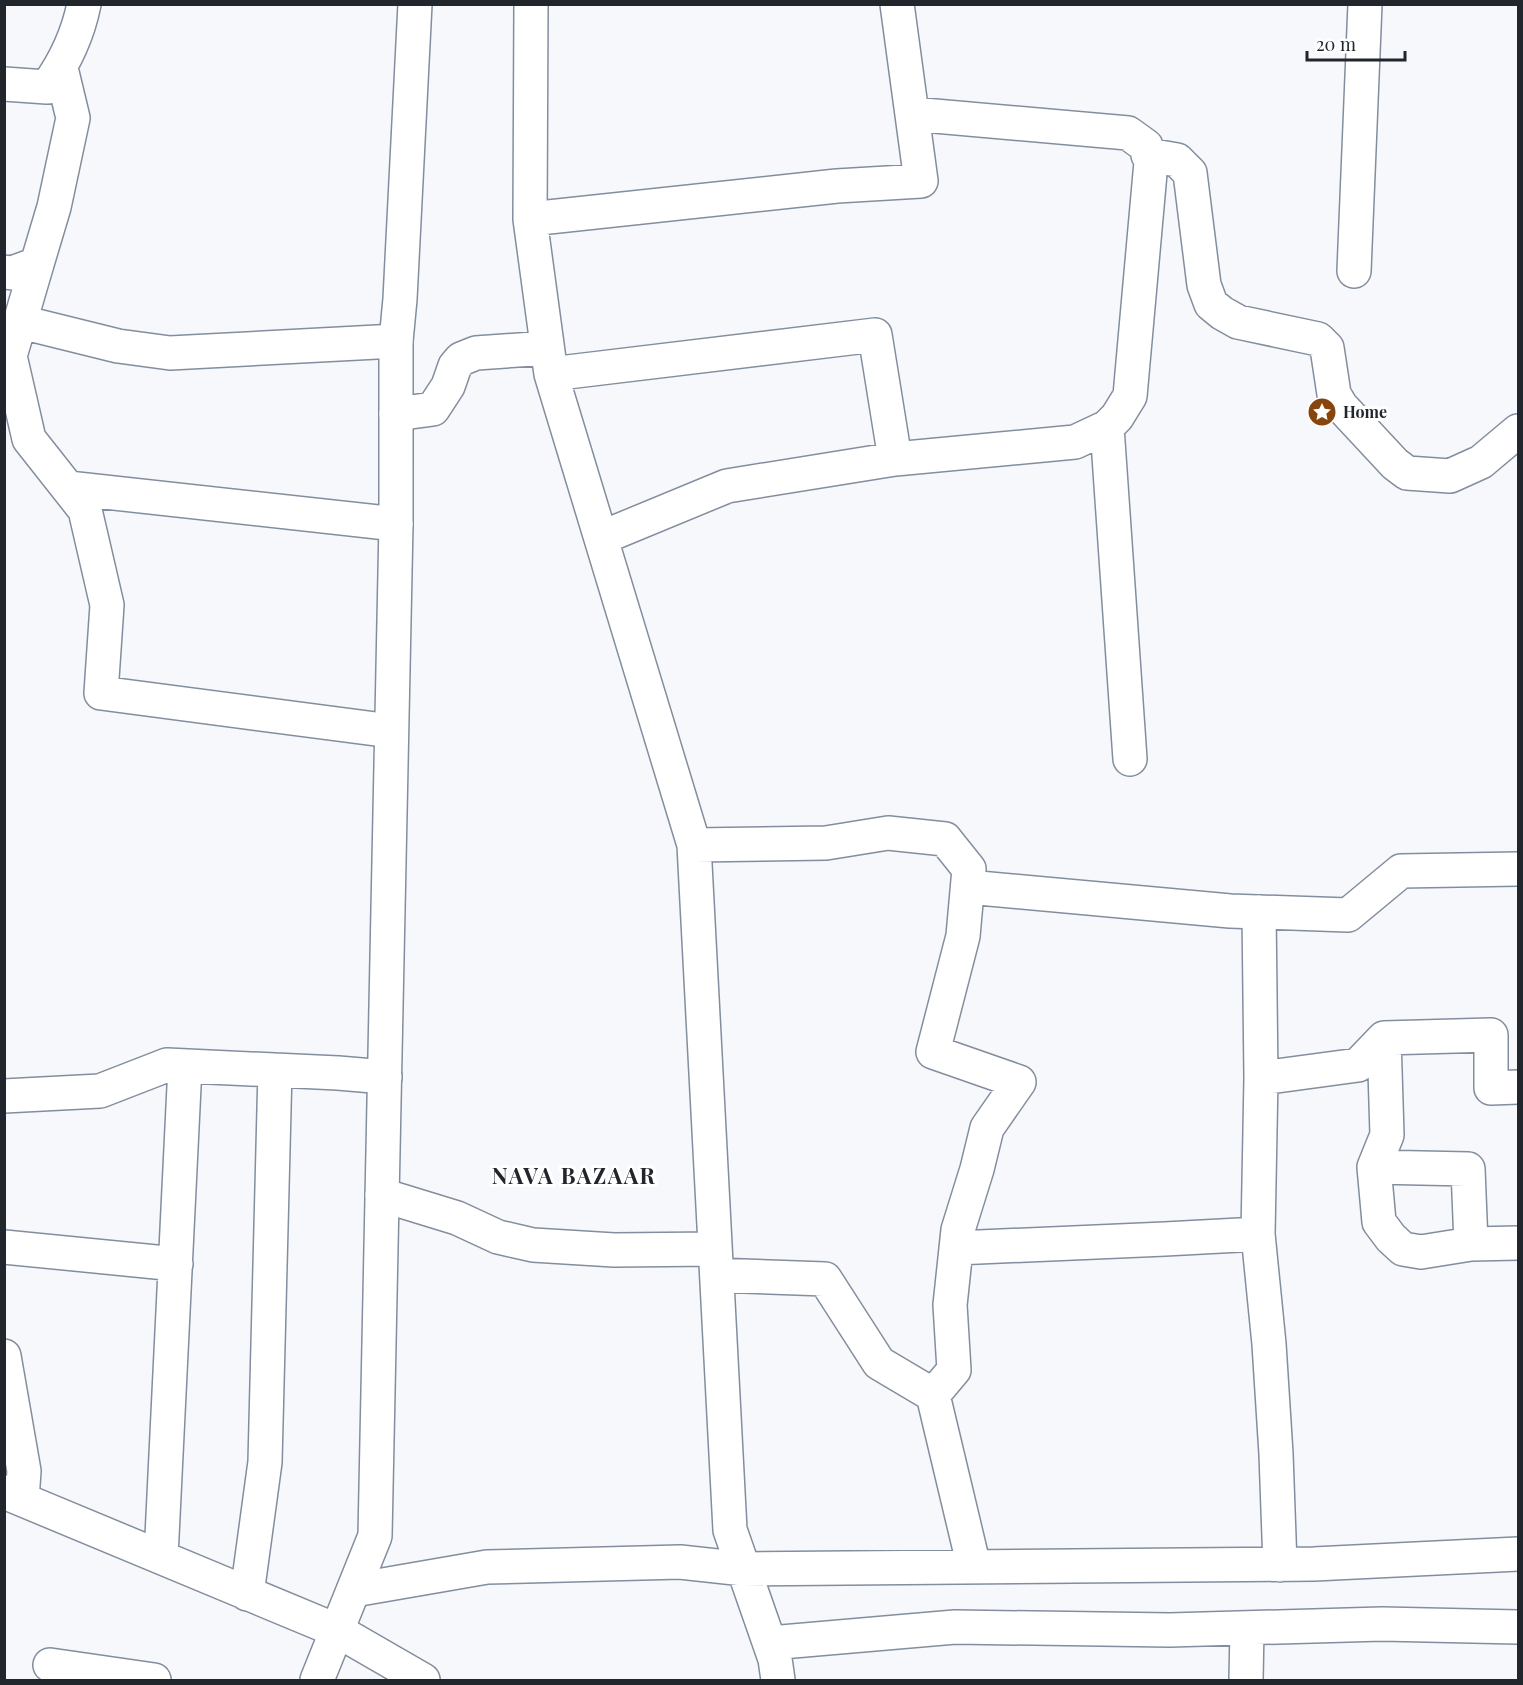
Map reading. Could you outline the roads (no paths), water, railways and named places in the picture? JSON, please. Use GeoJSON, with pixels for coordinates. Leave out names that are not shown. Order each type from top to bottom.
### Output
{"type":"FeatureCollection","features":[{"type":"Feature","properties":{"kind":"street"},"geometry":{"type":"LineString","coordinates":[[4,84],[47,87],[61,68],[80,23],[84,4]]}},
{"type":"Feature","properties":{"kind":"street"},"geometry":{"type":"LineString","coordinates":[[317,1680],[375,1536],[396,524],[396,341],[415,4]]}},
{"type":"Feature","properties":{"kind":"street"},"geometry":{"type":"LineString","coordinates":[[531,4],[530,219],[549,361],[600,538],[694,845],[730,1530],[770,1643],[775,1659],[777,1680]]}},
{"type":"Feature","properties":{"kind":"street"},"geometry":{"type":"LineString","coordinates":[[530,219],[837,186],[921,181],[897,4]]}},
{"type":"Feature","properties":{"kind":"street"},"geometry":{"type":"LineString","coordinates":[[1353,271],[1365,4]]}},
{"type":"Feature","properties":{"kind":"street"},"geometry":{"type":"LineString","coordinates":[[61,68],[73,118],[54,207],[10,356],[14,420],[85,510],[107,605],[101,693],[391,731]]}},
{"type":"Feature","properties":{"kind":"street"},"geometry":{"type":"LineString","coordinates":[[600,538],[727,486],[895,459],[1075,442],[1107,427],[1117,417],[1130,396],[1151,162],[1146,146],[1128,133],[912,114]]}},
{"type":"Feature","properties":{"kind":"street"},"geometry":{"type":"LineString","coordinates":[[1148,155],[1177,160],[1190,173],[1204,285],[1211,304],[1238,322],[1318,339],[1327,348],[1334,394],[1341,406],[1395,464],[1407,473],[1450,476],[1481,462],[1518,432]]}},
{"type":"Feature","properties":{"kind":"street"},"geometry":{"type":"LineString","coordinates":[[4,272],[12,273],[38,264]]}},
{"type":"Feature","properties":{"kind":"street"},"geometry":{"type":"LineString","coordinates":[[21,322],[118,346],[170,353],[396,341]]}},
{"type":"Feature","properties":{"kind":"street"},"geometry":{"type":"LineString","coordinates":[[396,414],[433,409],[448,386],[455,366],[461,358],[476,353],[549,361],[875,335],[895,459]]}},
{"type":"Feature","properties":{"kind":"street"},"geometry":{"type":"LineString","coordinates":[[1107,427],[1130,759]]}},
{"type":"Feature","properties":{"kind":"street"},"geometry":{"type":"LineString","coordinates":[[68,488],[396,524]]}},
{"type":"Feature","properties":{"kind":"street"},"geometry":{"type":"LineString","coordinates":[[694,845],[826,843],[888,833],[945,839],[969,870],[963,936],[933,1052],[1019,1082],[987,1128],[958,1230],[950,1305],[954,1370],[933,1395]]}},
{"type":"Feature","properties":{"kind":"street"},"geometry":{"type":"LineString","coordinates":[[968,887],[1230,911],[1348,915],[1401,872],[1518,869]]}},
{"type":"Feature","properties":{"kind":"street"},"geometry":{"type":"LineString","coordinates":[[1259,912],[1261,1078],[1258,1234],[1269,1344],[1280,1565]]}},
{"type":"Feature","properties":{"kind":"street"},"geometry":{"type":"LineString","coordinates":[[1261,1078],[1358,1065],[1384,1038],[1491,1035],[1491,1088],[1518,1087]]}},
{"type":"Feature","properties":{"kind":"street"},"geometry":{"type":"LineString","coordinates":[[1384,1038],[1387,1135],[1374,1167],[1379,1222],[1403,1249],[1421,1252],[1471,1244],[1518,1244]]}},
{"type":"Feature","properties":{"kind":"street"},"geometry":{"type":"LineString","coordinates":[[4,1096],[100,1091],[167,1065],[385,1077]]}},
{"type":"Feature","properties":{"kind":"street"},"geometry":{"type":"LineString","coordinates":[[161,1557],[185,1066]]}},
{"type":"Feature","properties":{"kind":"street"},"geometry":{"type":"LineString","coordinates":[[247,1594],[265,1462],[275,1070]]}},
{"type":"Feature","properties":{"kind":"street"},"geometry":{"type":"LineString","coordinates":[[1374,1167],[1468,1169],[1471,1244]]}},
{"type":"Feature","properties":{"kind":"street"},"geometry":{"type":"LineString","coordinates":[[382,1195],[458,1218],[498,1237],[533,1245],[614,1250],[716,1262],[825,1279],[879,1363],[933,1395],[974,1567]]}},
{"type":"Feature","properties":{"kind":"street"},"geometry":{"type":"LineString","coordinates":[[956,1248],[1258,1234]]}},
{"type":"Feature","properties":{"kind":"street"},"geometry":{"type":"LineString","coordinates":[[4,1246],[176,1264]]}},
{"type":"Feature","properties":{"kind":"street"},"geometry":{"type":"LineString","coordinates":[[4,1356],[23,1463],[13,1495],[338,1631],[423,1680]]}},
{"type":"Feature","properties":{"kind":"street"},"geometry":{"type":"LineString","coordinates":[[354,1590],[487,1567],[680,1562],[744,1569],[1280,1565],[1518,1554]]}},
{"type":"Feature","properties":{"kind":"street"},"geometry":{"type":"LineString","coordinates":[[770,1643],[955,1627],[1170,1630],[1382,1624],[1518,1627]]}},
{"type":"Feature","properties":{"kind":"street"},"geometry":{"type":"LineString","coordinates":[[1246,1680],[1247,1628]]}},
{"type":"Feature","properties":{"kind":"street"},"geometry":{"type":"LineString","coordinates":[[50,1665],[154,1680]]}},
{"type":"Feature","properties":{"kind":"place","name":"Home"},"geometry":{"type":"Point","coordinates":[1322,412]}},
{"type":"Feature","properties":{"kind":"district","name":"NAVA BAZAAR"},"geometry":{"type":"Point","coordinates":[574,1176]}}]}
